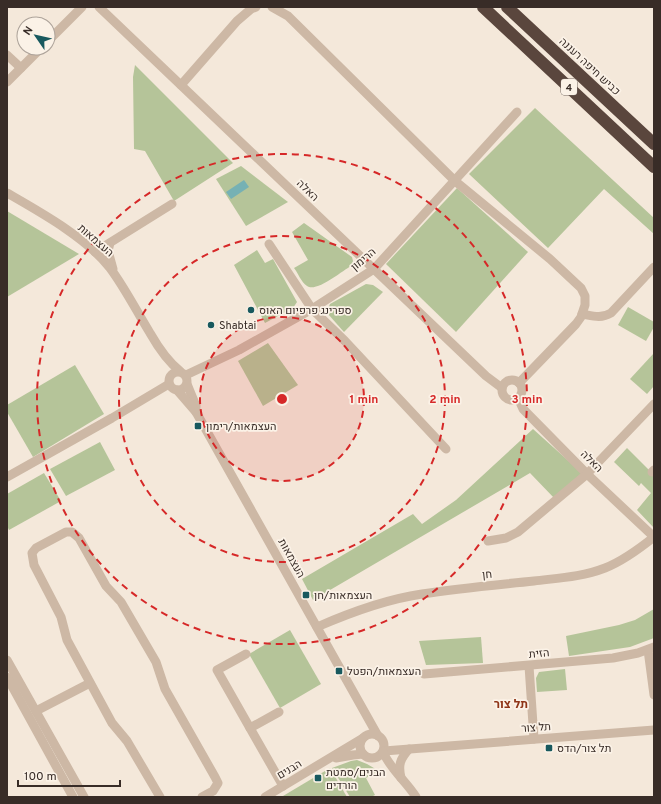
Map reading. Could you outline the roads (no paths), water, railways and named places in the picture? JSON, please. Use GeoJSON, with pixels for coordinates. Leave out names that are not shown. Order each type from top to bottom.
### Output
{"type":"FeatureCollection","features":[{"type":"Feature","properties":{"kind":"highway","name":"4"},"geometry":{"type":"LineString","coordinates":[[483,7],[654,166]]}},
{"type":"Feature","properties":{"kind":"highway","name":"כביש חיפה רעננה"},"geometry":{"type":"LineString","coordinates":[[508,7],[654,144]]}},
{"type":"Feature","properties":{"kind":"street"},"geometry":{"type":"LineString","coordinates":[[56,33],[82,7]]}},
{"type":"Feature","properties":{"kind":"street","name":"האלה"},"geometry":{"type":"LineString","coordinates":[[99,7],[486,376],[502,388]]}},
{"type":"Feature","properties":{"kind":"street"},"geometry":{"type":"LineString","coordinates":[[181,85],[237,21],[251,9],[256,7]]}},
{"type":"Feature","properties":{"kind":"street"},"geometry":{"type":"LineString","coordinates":[[272,7],[288,16],[455,180],[550,259],[581,288],[585,305],[576,324],[519,383]]}},
{"type":"Feature","properties":{"kind":"street"},"geometry":{"type":"LineString","coordinates":[[7,55],[21,68]]}},
{"type":"Feature","properties":{"kind":"street"},"geometry":{"type":"LineString","coordinates":[[7,82],[33,56]]}},
{"type":"Feature","properties":{"kind":"street","name":"הרימון"},"geometry":{"type":"LineString","coordinates":[[184,377],[240,350],[312,309],[374,269],[517,112]]}},
{"type":"Feature","properties":{"kind":"street","name":"העצמאות"},"geometry":{"type":"LineString","coordinates":[[7,193],[60,226],[95,252],[110,268],[159,348],[184,377],[196,406],[196,412]]}},
{"type":"Feature","properties":{"kind":"street"},"geometry":{"type":"LineString","coordinates":[[95,252],[172,204]]}},
{"type":"Feature","properties":{"kind":"street"},"geometry":{"type":"LineString","coordinates":[[110,243],[108,251],[116,278]]}},
{"type":"Feature","properties":{"kind":"street"},"geometry":{"type":"LineString","coordinates":[[269,244],[312,309],[345,341],[446,449]]}},
{"type":"Feature","properties":{"kind":"street"},"geometry":{"type":"LineString","coordinates":[[582,314],[597,317],[606,316],[611,313],[654,267]]}},
{"type":"Feature","properties":{"kind":"street","name":"העצמאות"},"geometry":{"type":"LineString","coordinates":[[159,348],[172,384],[196,412],[381,738]]}},
{"type":"Feature","properties":{"kind":"street"},"geometry":{"type":"LineString","coordinates":[[7,477],[172,384],[183,388],[184,377],[174,372],[172,384]]}},
{"type":"Feature","properties":{"kind":"street"},"geometry":{"type":"LineString","coordinates":[[510,380],[517,381],[519,383],[522,391],[518,398],[512,400],[506,398],[502,393],[502,388],[505,382],[510,380]]}},
{"type":"Feature","properties":{"kind":"street","name":"האלה"},"geometry":{"type":"LineString","coordinates":[[518,398],[523,409],[587,474],[654,537]]}},
{"type":"Feature","properties":{"kind":"street"},"geometry":{"type":"LineString","coordinates":[[488,541],[506,538],[518,532],[587,474],[654,404]]}},
{"type":"Feature","properties":{"kind":"street"},"geometry":{"type":"LineString","coordinates":[[160,797],[128,741],[112,723],[90,683],[67,640],[61,617],[38,575],[32,553],[36,548],[66,532],[72,532],[79,538],[106,586],[121,602],[156,662],[165,689],[218,783],[216,788],[202,797]]}},
{"type":"Feature","properties":{"kind":"street","name":"חן"},"geometry":{"type":"LineString","coordinates":[[317,627],[352,613],[407,597],[436,592],[591,573],[614,564],[641,548],[654,537]]}},
{"type":"Feature","properties":{"kind":"street"},"geometry":{"type":"LineString","coordinates":[[651,649],[654,695]]}},
{"type":"Feature","properties":{"kind":"street","name":"הזית"},"geometry":{"type":"LineString","coordinates":[[424,674],[613,658],[651,649]]}},
{"type":"Feature","properties":{"kind":"street"},"geometry":{"type":"LineString","coordinates":[[246,654],[217,670],[283,786]]}},
{"type":"Feature","properties":{"kind":"street"},"geometry":{"type":"LineString","coordinates":[[7,660],[84,797]]}},
{"type":"Feature","properties":{"kind":"street"},"geometry":{"type":"LineString","coordinates":[[529,666],[534,739]]}},
{"type":"Feature","properties":{"kind":"street"},"geometry":{"type":"LineString","coordinates":[[7,677],[73,797]]}},
{"type":"Feature","properties":{"kind":"street"},"geometry":{"type":"LineString","coordinates":[[36,711],[90,683]]}},
{"type":"Feature","properties":{"kind":"street"},"geometry":{"type":"LineString","coordinates":[[250,728],[279,712]]}},
{"type":"Feature","properties":{"kind":"street"},"geometry":{"type":"LineString","coordinates":[[368,714],[369,730],[360,746],[363,754],[398,775]]}},
{"type":"Feature","properties":{"kind":"street","name":"תל צור"},"geometry":{"type":"LineString","coordinates":[[383,752],[654,730]]}},
{"type":"Feature","properties":{"kind":"street"},"geometry":{"type":"LineString","coordinates":[[365,737],[375,734],[381,738],[385,745],[380,756],[373,759]]}},
{"type":"Feature","properties":{"kind":"street","name":"הבנים"},"geometry":{"type":"LineString","coordinates":[[265,797],[365,737]]}},
{"type":"Feature","properties":{"kind":"street","name":"תל צור"},"geometry":{"type":"LineString","coordinates":[[381,738],[392,747],[420,749]]}},
{"type":"Feature","properties":{"kind":"street"},"geometry":{"type":"LineString","coordinates":[[398,775],[400,759],[409,750]]}},
{"type":"Feature","properties":{"kind":"street"},"geometry":{"type":"LineString","coordinates":[[383,752],[398,775],[408,785],[416,797]]}},
{"type":"Feature","properties":{"kind":"street","name":"הבנים"},"geometry":{"type":"LineString","coordinates":[[325,761],[353,754],[363,754]]}},
{"type":"Feature","properties":{"kind":"water"},"geometry":{"type":"Polygon","coordinates":[[[244,180],[249,187],[231,199],[226,192],[244,180]]]}},
{"type":"Feature","properties":{"kind":"place","name":"ספרינג פרפיום האוס"},"geometry":{"type":"Point","coordinates":[251,310]}},
{"type":"Feature","properties":{"kind":"place","name":"Shabtai"},"geometry":{"type":"Point","coordinates":[211,325]}},
{"type":"Feature","properties":{"kind":"place","name":"העצמאות/רימון"},"geometry":{"type":"Point","coordinates":[198,426]}},
{"type":"Feature","properties":{"kind":"place","name":"העצמאות/חן"},"geometry":{"type":"Point","coordinates":[306,595]}},
{"type":"Feature","properties":{"kind":"place","name":"העצמאות/הפטל"},"geometry":{"type":"Point","coordinates":[339,671]}},
{"type":"Feature","properties":{"kind":"place","name":"תל צור/הדס"},"geometry":{"type":"Point","coordinates":[549,748]}},
{"type":"Feature","properties":{"kind":"place","name":"הבנים/סמטת הורדים"},"geometry":{"type":"Point","coordinates":[318,778]}},
{"type":"Feature","properties":{"kind":"district","name":"תל צור"},"geometry":{"type":"Point","coordinates":[511,704]}}]}
